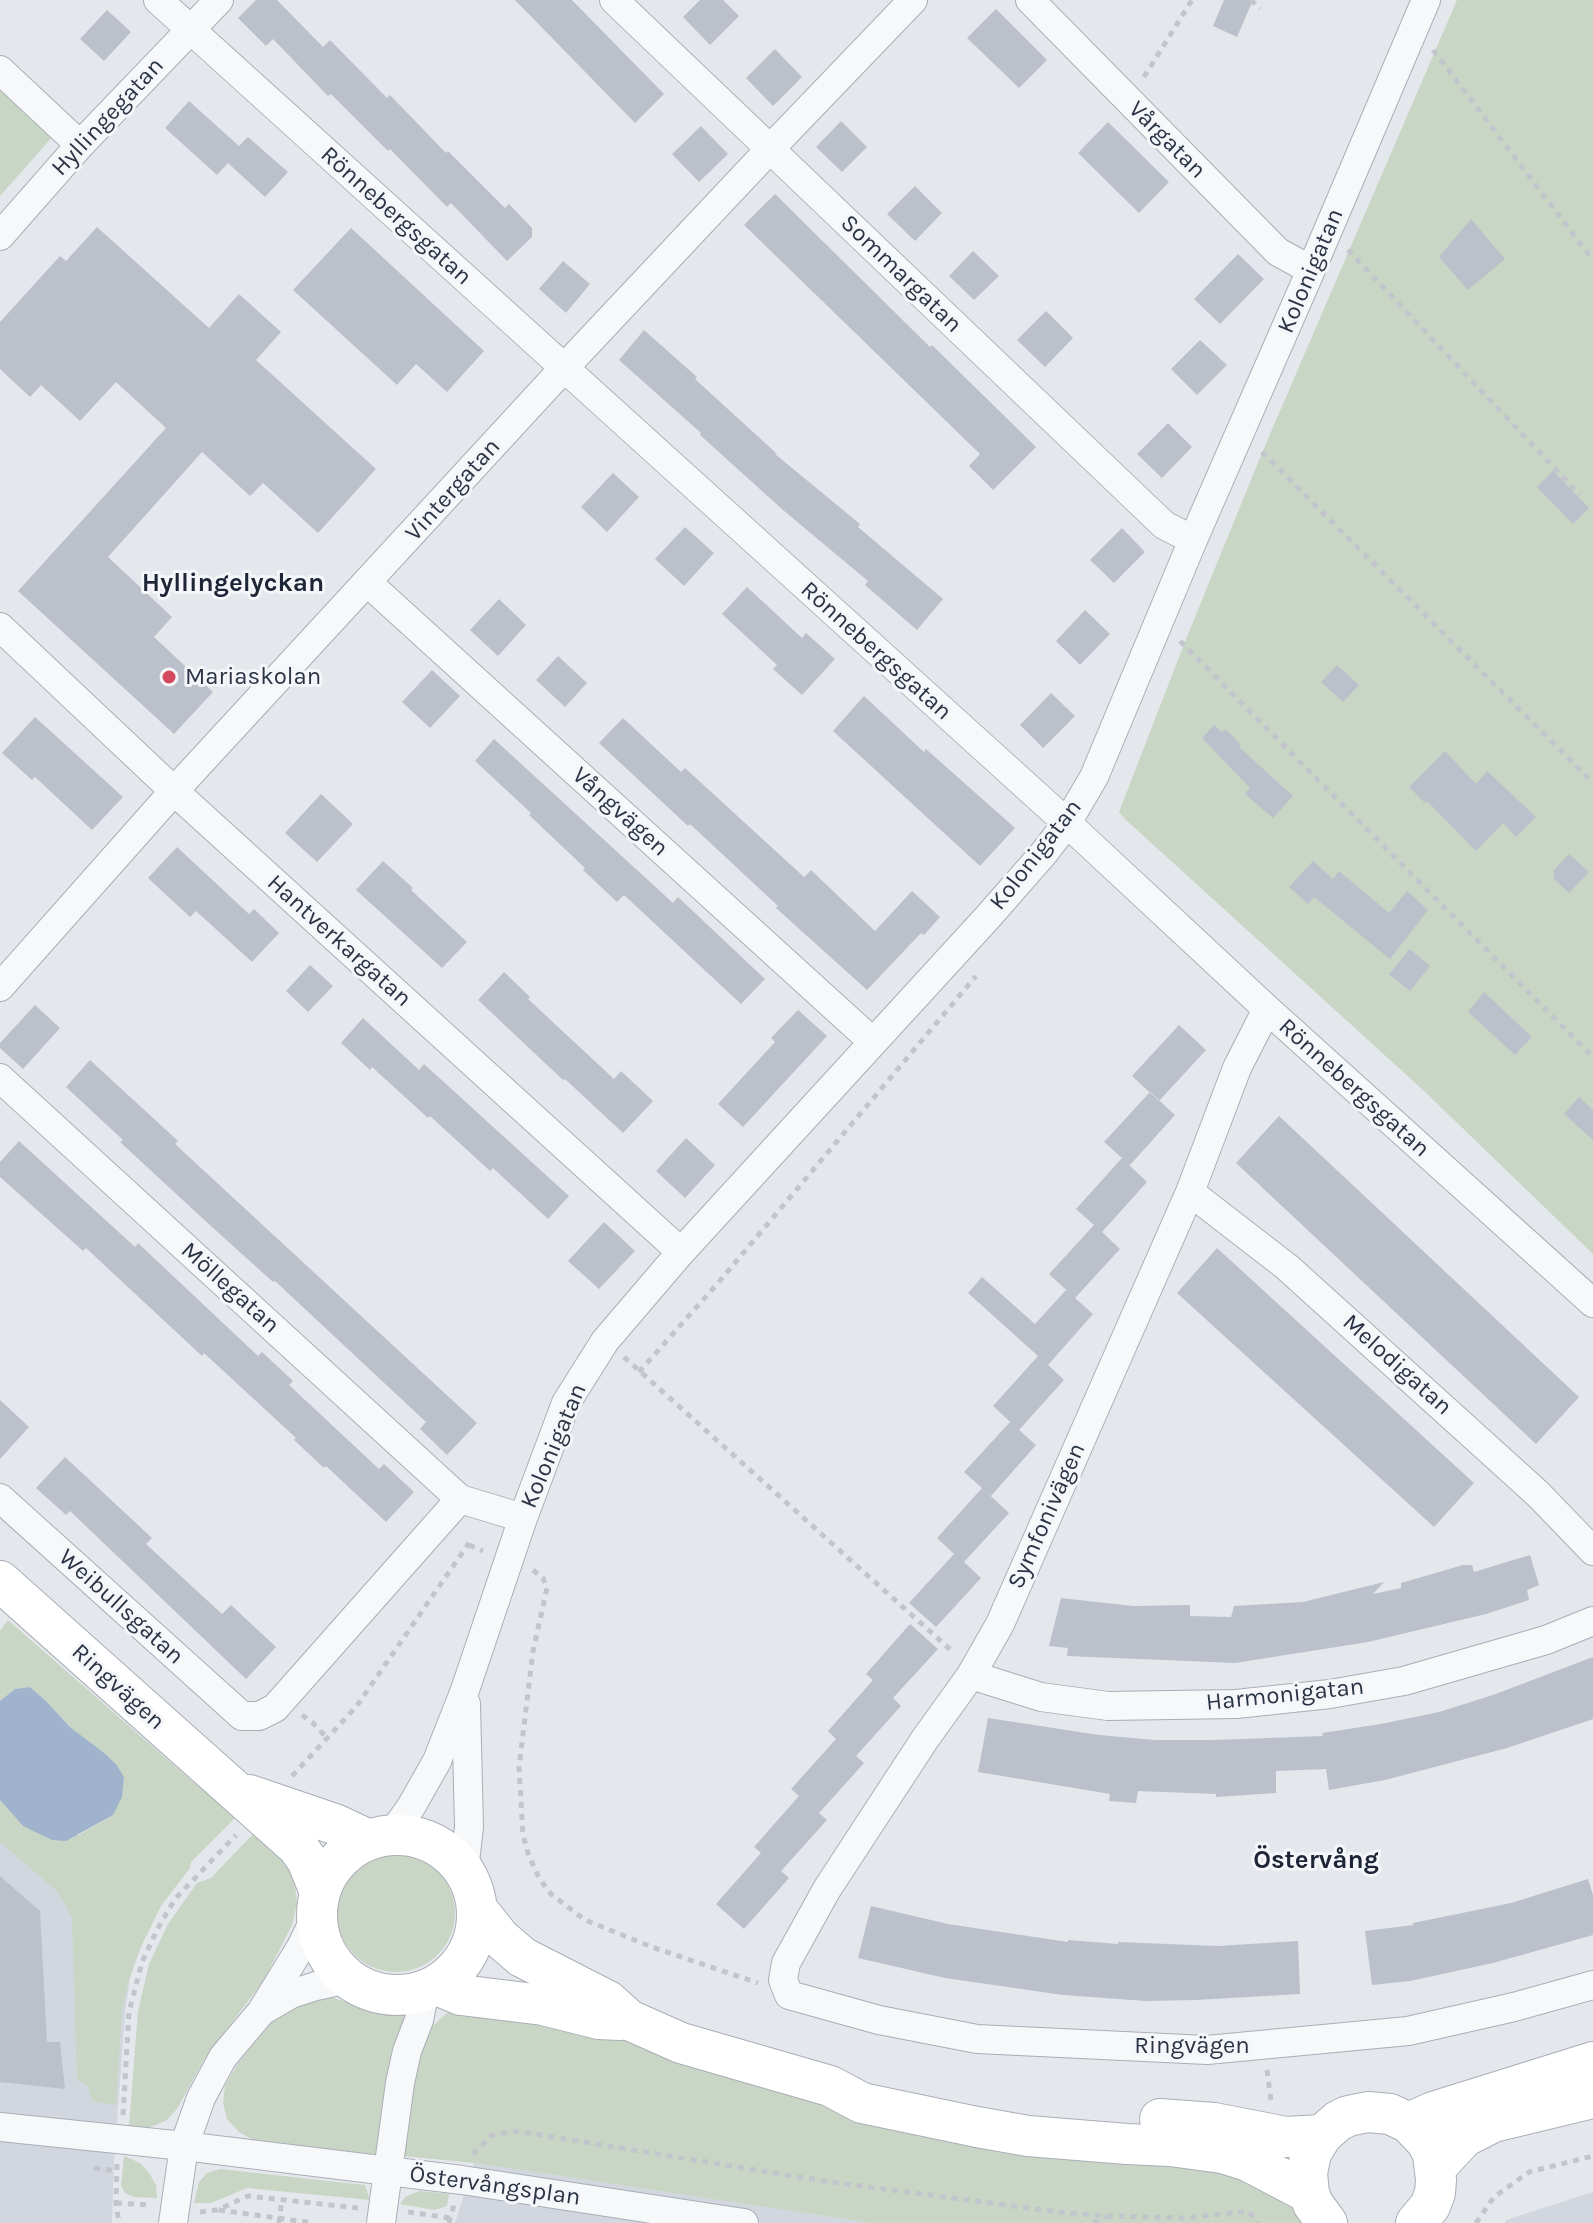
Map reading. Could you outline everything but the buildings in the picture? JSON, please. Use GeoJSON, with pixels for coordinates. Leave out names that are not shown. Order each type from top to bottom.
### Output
{"type":"FeatureCollection","features":[{"type":"Feature","properties":{"kind":"main road","name":"Ringvägen"},"geometry":{"type":"LineString","coordinates":[[0,1581],[298,1847],[307,1860],[318,1904],[322,1945],[338,1970],[348,1979],[372,1992],[399,1995],[431,1987],[457,1969],[475,1935],[477,1909],[472,1886],[451,1855],[433,1843],[412,1836],[380,1837],[236,1791]]}},
{"type":"Feature","properties":{"kind":"main road"},"geometry":{"type":"LineString","coordinates":[[318,1904],[324,1881],[338,1860],[358,1845],[380,1837]]}},
{"type":"Feature","properties":{"kind":"main road","name":"Ringvägen"},"geometry":{"type":"LineString","coordinates":[[477,1909],[500,1938],[522,1957],[608,2001],[629,2020],[681,2043],[830,2086],[862,2103],[989,2129],[1081,2141],[1222,2153],[1248,2161],[1318,2208]]}},
{"type":"Feature","properties":{"kind":"main road","name":"Ringvägen"},"geometry":{"type":"LineString","coordinates":[[431,1987],[461,1995],[543,2005],[599,2019],[629,2020]]}},
{"type":"Feature","properties":{"kind":"main road"},"geometry":{"type":"LineString","coordinates":[[1409,2123],[1433,2112],[1593,2062]]}},
{"type":"Feature","properties":{"kind":"main road","name":"Ringvägen"},"geometry":{"type":"LineString","coordinates":[[830,2086],[864,2082],[1054,2113],[1214,2123],[1286,2137],[1322,2135]]}},
{"type":"Feature","properties":{"kind":"main road"},"geometry":{"type":"LineString","coordinates":[[1436,2167],[1464,2137],[1493,2122],[1593,2098]]}},
{"type":"Feature","properties":{"kind":"main road"},"geometry":{"type":"LineString","coordinates":[[1322,2135],[1338,2121],[1358,2113],[1390,2114],[1409,2123],[1427,2142],[1436,2167],[1435,2193],[1430,2206],[1416,2223]]}},
{"type":"Feature","properties":{"kind":"main road","name":"Ringvägen"},"geometry":{"type":"LineString","coordinates":[[1318,2208],[1307,2173],[1311,2153],[1322,2135]]}},
{"type":"Feature","properties":{"kind":"street","name":"Rönnebergsgatan"},"geometry":{"type":"LineString","coordinates":[[158,0],[1593,1303]]}},
{"type":"Feature","properties":{"kind":"street","name":"Hyllingegatan"},"geometry":{"type":"LineString","coordinates":[[0,236],[80,145],[219,0]]}},
{"type":"Feature","properties":{"kind":"street","name":"Sommargatan"},"geometry":{"type":"LineString","coordinates":[[614,0],[1164,525],[1193,540]]}},
{"type":"Feature","properties":{"kind":"street","name":"Vintergatan"},"geometry":{"type":"LineString","coordinates":[[0,987],[174,791],[564,368],[913,0]]}},
{"type":"Feature","properties":{"kind":"street","name":"Vårgatan"},"geometry":{"type":"LineString","coordinates":[[1030,0],[1278,252],[1311,270]]}},
{"type":"Feature","properties":{"kind":"street","name":"Kolonigatan"},"geometry":{"type":"LineString","coordinates":[[380,1837],[411,1807],[437,1761],[566,1403],[605,1341],[681,1252],[987,918],[1067,823],[1094,777],[1426,0]]}},
{"type":"Feature","properties":{"kind":"street"},"geometry":{"type":"LineString","coordinates":[[0,70],[80,145]]}},
{"type":"Feature","properties":{"kind":"street","name":"Vångvägen"},"geometry":{"type":"LineString","coordinates":[[368,583],[873,1042]]}},
{"type":"Feature","properties":{"kind":"street","name":"Hantverkargatan"},"geometry":{"type":"LineString","coordinates":[[0,627],[174,791],[681,1252]]}},
{"type":"Feature","properties":{"kind":"street","name":"Symfonivägen"},"geometry":{"type":"LineString","coordinates":[[789,1995],[783,1980],[786,1963],[827,1889],[925,1739],[971,1675],[1000,1624],[1190,1192],[1237,1068],[1267,1009]]}},
{"type":"Feature","properties":{"kind":"street","name":"Möllegatan"},"geometry":{"type":"LineString","coordinates":[[0,1078],[460,1499]]}},
{"type":"Feature","properties":{"kind":"street","name":"Melodigatan"},"geometry":{"type":"LineString","coordinates":[[1190,1192],[1287,1267],[1538,1494],[1593,1551]]}},
{"type":"Feature","properties":{"kind":"street","name":"Weibullsgatan"},"geometry":{"type":"LineString","coordinates":[[0,1498],[242,1716],[259,1716],[275,1708],[460,1499]]}},
{"type":"Feature","properties":{"kind":"street","name":"Kolonigatan"},"geometry":{"type":"LineString","coordinates":[[460,1499],[523,1518]]}},
{"type":"Feature","properties":{"kind":"street","name":"Harmonigatan"},"geometry":{"type":"LineString","coordinates":[[971,1675],[1041,1697],[1108,1706],[1236,1704],[1330,1694],[1404,1681],[1546,1640],[1593,1621]]}},
{"type":"Feature","properties":{"kind":"street","name":"Kolonigatan"},"geometry":{"type":"LineString","coordinates":[[464,1871],[469,1827],[465,1690]]}},
{"type":"Feature","properties":{"kind":"street"},"geometry":{"type":"LineString","coordinates":[[174,2216],[184,2146],[201,2098],[223,2057],[261,2012],[301,1947],[318,1904]]}},
{"type":"Feature","properties":{"kind":"street"},"geometry":{"type":"LineString","coordinates":[[261,2012],[291,1994],[348,1979]]}},
{"type":"Feature","properties":{"kind":"street","name":"Ringvägen"},"geometry":{"type":"LineString","coordinates":[[789,1995],[879,2020],[977,2039],[1207,2050],[1408,2031],[1593,1985]]}},
{"type":"Feature","properties":{"kind":"street","name":"Östervångsplan"},"geometry":{"type":"LineString","coordinates":[[382,2217],[400,2083],[407,2051],[431,1987]]}},
{"type":"Feature","properties":{"kind":"street","name":"Östervångsplan"},"geometry":{"type":"LineString","coordinates":[[0,2127],[462,2180],[744,2223]]}},
{"type":"Feature","properties":{"kind":"path"},"geometry":{"type":"LineString","coordinates":[[1127,99],[1192,0]]}},
{"type":"Feature","properties":{"kind":"path"},"geometry":{"type":"LineString","coordinates":[[1251,0],[1260,9]]}},
{"type":"Feature","properties":{"kind":"path"},"geometry":{"type":"LineString","coordinates":[[1433,49],[1593,260]]}},
{"type":"Feature","properties":{"kind":"path"},"geometry":{"type":"LineString","coordinates":[[1348,249],[1580,495]]}},
{"type":"Feature","properties":{"kind":"path"},"geometry":{"type":"LineString","coordinates":[[1259,448],[1593,783]]}},
{"type":"Feature","properties":{"kind":"path"},"geometry":{"type":"LineString","coordinates":[[1179,641],[1593,1057]]}},
{"type":"Feature","properties":{"kind":"path"},"geometry":{"type":"LineString","coordinates":[[639,1372],[718,1283],[978,974]]}},
{"type":"Feature","properties":{"kind":"path"},"geometry":{"type":"LineString","coordinates":[[605,1341],[955,1654],[971,1675]]}},
{"type":"Feature","properties":{"kind":"path"},"geometry":{"type":"LineString","coordinates":[[287,1782],[356,1707],[469,1545],[460,1499]]}},
{"type":"Feature","properties":{"kind":"path"},"geometry":{"type":"LineString","coordinates":[[469,1545],[537,1572],[547,1588],[533,1651],[519,1767],[523,1835],[539,1878],[551,1894],[585,1920],[789,1995]]}},
{"type":"Feature","properties":{"kind":"path"},"geometry":{"type":"LineString","coordinates":[[119,2223],[117,2171],[129,2012],[142,1962],[175,1899],[237,1834]]}},
{"type":"Feature","properties":{"kind":"path"},"geometry":{"type":"LineString","coordinates":[[116,2203],[174,2216],[217,2210],[248,2196],[382,2217],[406,2212],[450,2220],[473,2154],[492,2135],[516,2131],[830,2182],[1106,2216],[1185,2220],[1248,2211],[1258,2223]]}},
{"type":"Feature","properties":{"kind":"path"},"geometry":{"type":"LineString","coordinates":[[1476,2223],[1494,2197],[1529,2172],[1593,2156]]}},
{"type":"Feature","properties":{"kind":"path"},"geometry":{"type":"LineString","coordinates":[[279,2221],[282,2199]]}},
{"type":"Feature","properties":{"kind":"path"},"geometry":{"type":"LineString","coordinates":[[217,2210],[279,2221],[313,2223]]}},
{"type":"Feature","properties":{"kind":"path"},"geometry":{"type":"LineString","coordinates":[[1093,2223],[1106,2216]]}},
{"type":"Feature","properties":{"kind":"shaded area"},"geometry":{"type":"Polygon","coordinates":[[[0,1835],[133,1954],[125,2014],[112,2223],[0,2223],[0,1835]]]}},
{"type":"Feature","properties":{"kind":"shaded area"},"geometry":{"type":"Polygon","coordinates":[[[474,2163],[871,2223],[455,2223],[474,2163]]]}},
{"type":"Feature","properties":{"kind":"shaded area"},"geometry":{"type":"Polygon","coordinates":[[[1593,2192],[1593,2223],[1505,2223],[1506,2220],[1593,2192]]]}},
{"type":"Feature","properties":{"kind":"green space"},"geometry":{"type":"Polygon","coordinates":[[[1457,0],[1593,0],[1593,1254],[1423,1090],[1119,812],[1264,448],[1457,0]]]}},
{"type":"Feature","properties":{"kind":"green space"},"geometry":{"type":"Polygon","coordinates":[[[0,84],[54,135],[0,196],[0,84]]]}},
{"type":"Feature","properties":{"kind":"green space"},"geometry":{"type":"Polygon","coordinates":[[[8,1620],[236,1817],[191,1862],[190,1868],[161,1906],[141,1947],[122,2011],[116,2105],[92,2101],[87,2085],[77,2080],[72,1917],[57,1891],[0,1842],[0,1800],[23,1826],[79,1835],[113,1815],[103,1752],[70,1727],[30,1687],[15,1689],[0,1701],[0,1631],[8,1620]]]}},
{"type":"Feature","properties":{"kind":"green space"},"geometry":{"type":"Polygon","coordinates":[[[260,1829],[294,1874],[297,1904],[292,1925],[264,1980],[205,2058],[177,2109],[167,2120],[151,2127],[129,2126],[138,2011],[149,1964],[168,1924],[197,1883],[211,1878],[260,1829]]]}},
{"type":"Feature","properties":{"kind":"green space"},"geometry":{"type":"Polygon","coordinates":[[[396,1854],[419,1859],[438,1871],[450,1890],[455,1913],[450,1936],[438,1955],[419,1967],[396,1972],[373,1967],[354,1955],[342,1936],[337,1913],[342,1890],[354,1871],[373,1859],[396,1854]]]}},
{"type":"Feature","properties":{"kind":"green space"},"geometry":{"type":"Polygon","coordinates":[[[327,1996],[360,2006],[412,2013],[383,2155],[255,2141],[239,2132],[227,2119],[223,2103],[225,2086],[238,2063],[273,2021],[302,2000],[327,1996]]]}},
{"type":"Feature","properties":{"kind":"green space"},"geometry":{"type":"Polygon","coordinates":[[[475,2005],[1217,2160],[1268,2181],[1311,2223],[871,2223],[474,2163],[403,2156],[415,2066],[425,2033],[449,2011],[475,2005]]]}},
{"type":"Feature","properties":{"kind":"green space"},"geometry":{"type":"Polygon","coordinates":[[[124,2156],[140,2163],[149,2173],[156,2185],[157,2198],[134,2197],[125,2193],[121,2186],[124,2156]]]}},
{"type":"Feature","properties":{"kind":"green space"},"geometry":{"type":"Polygon","coordinates":[[[220,2169],[365,2185],[370,2200],[247,2188],[211,2203],[194,2203],[199,2182],[207,2173],[220,2169]]]}},
{"type":"Feature","properties":{"kind":"green space"},"geometry":{"type":"Polygon","coordinates":[[[419,2191],[449,2194],[447,2206],[435,2210],[400,2204],[405,2197],[419,2191]]]}},
{"type":"Feature","properties":{"kind":"water"},"geometry":{"type":"Polygon","coordinates":[[[30,1687],[70,1727],[116,1764],[124,1777],[122,1797],[113,1815],[66,1841],[52,1840],[23,1826],[0,1800],[0,1701],[15,1689],[30,1687]]]}},
{"type":"Feature","properties":{"kind":"place","name":"Mariaskolan"},"geometry":{"type":"Point","coordinates":[169,677]}},
{"type":"Feature","properties":{"kind":"district","name":"Hyllingelyckan"},"geometry":{"type":"Point","coordinates":[233,584]}},
{"type":"Feature","properties":{"kind":"district","name":"Östervång"},"geometry":{"type":"Point","coordinates":[1316,1861]}}]}
